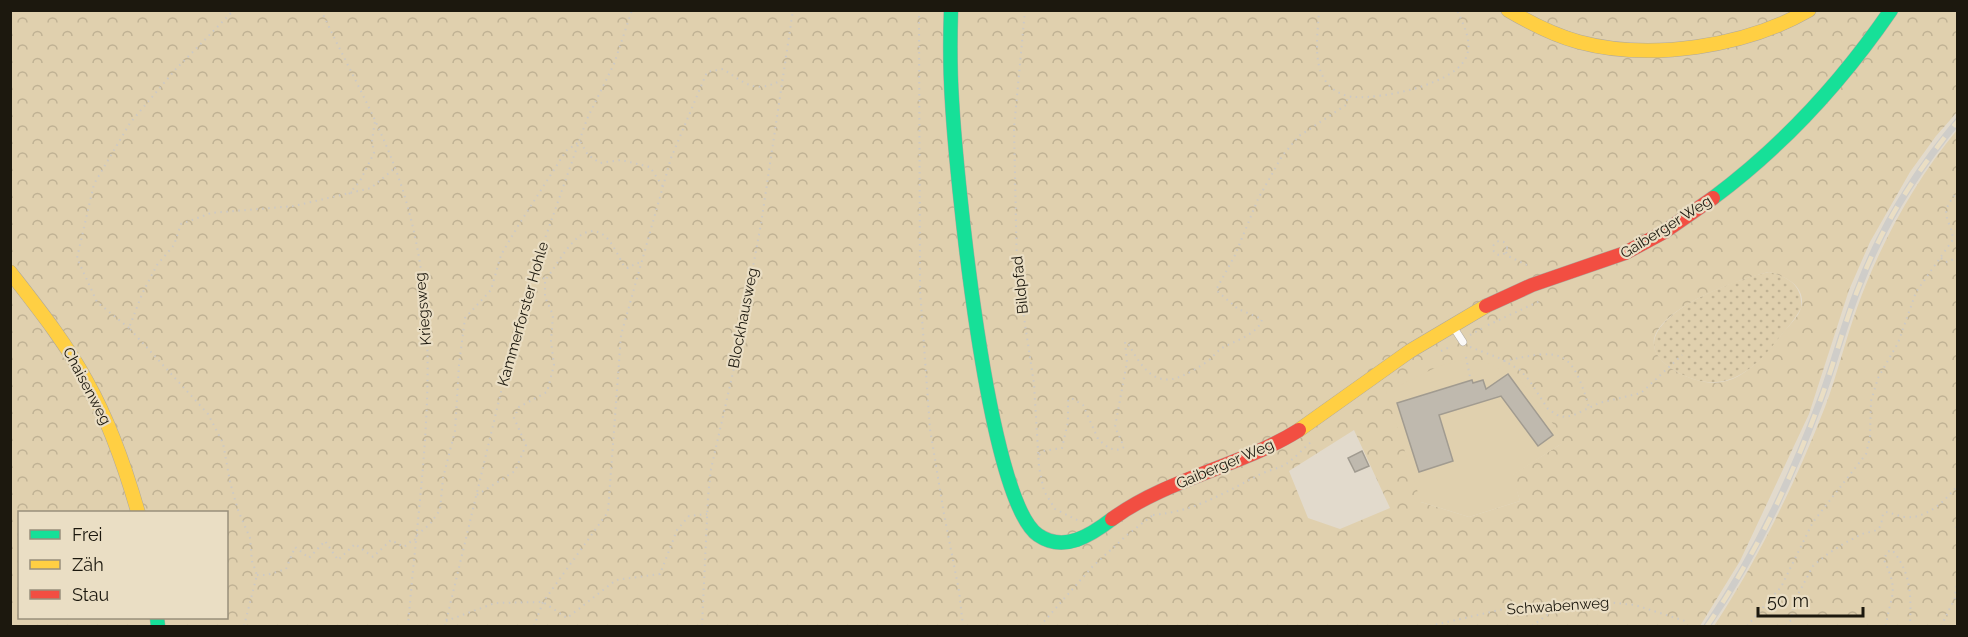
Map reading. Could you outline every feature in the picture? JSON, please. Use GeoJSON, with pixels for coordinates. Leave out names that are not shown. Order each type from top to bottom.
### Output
{"type":"FeatureCollection","features":[{"type":"Feature","properties":{"kind":"street","name":"Gaiberger Weg"},"geometry":{"type":"LineString","coordinates":[[951,10],[952,102],[963,210],[988,396],[999,447],[1018,512],[1025,525],[1046,540],[1059,543],[1072,542],[1096,530],[1155,494],[1251,456],[1282,441],[1386,367],[1452,325],[1503,298],[1540,282],[1607,261],[1634,249],[1694,212],[1780,144],[1850,68],[1891,10]]}},
{"type":"Feature","properties":{"kind":"street"},"geometry":{"type":"LineString","coordinates":[[1508,10],[1554,34],[1589,45],[1624,49],[1682,47],[1734,40],[1773,28],[1809,10]]}},
{"type":"Feature","properties":{"kind":"street","name":"Chaisenweg"},"geometry":{"type":"LineString","coordinates":[[10,272],[63,342],[90,388],[116,445],[137,511]]}},
{"type":"Feature","properties":{"kind":"lane"},"geometry":{"type":"LineString","coordinates":[[1452,325],[1463,342]]}},
{"type":"Feature","properties":{"kind":"path"},"geometry":{"type":"LineString","coordinates":[[234,10],[175,70],[130,123],[94,184],[77,258],[97,302],[129,328],[208,414],[223,443],[230,482],[238,510],[250,538],[252,561],[257,575],[244,627]]}},
{"type":"Feature","properties":{"kind":"path","name":"Kriegsweg"},"geometry":{"type":"LineString","coordinates":[[321,10],[375,120],[395,168],[411,220],[425,308],[428,411],[408,627]]}},
{"type":"Feature","properties":{"kind":"path","name":"Kammerforster Hohle"},"geometry":{"type":"LineString","coordinates":[[445,627],[506,367],[535,267],[587,119],[614,64],[632,10]]}},
{"type":"Feature","properties":{"kind":"path","name":"Blockhausweg"},"geometry":{"type":"LineString","coordinates":[[702,627],[711,469],[734,368],[761,224],[792,10]]}},
{"type":"Feature","properties":{"kind":"path"},"geometry":{"type":"LineString","coordinates":[[919,10],[920,290],[930,429],[959,591],[963,627]]}},
{"type":"Feature","properties":{"kind":"path","name":"Bildpfad"},"geometry":{"type":"LineString","coordinates":[[1025,10],[1014,128],[1017,264],[1034,384],[1039,455],[1044,491],[1055,509],[1096,530]]}},
{"type":"Feature","properties":{"kind":"path"},"geometry":{"type":"LineString","coordinates":[[1319,10],[1317,52],[1323,76],[1328,85],[1348,96],[1370,98],[1423,86],[1455,71],[1465,60],[1468,44],[1457,10]]}},
{"type":"Feature","properties":{"kind":"path"},"geometry":{"type":"LineString","coordinates":[[534,627],[543,602],[608,512],[621,335],[672,158],[707,72],[723,69],[748,86],[770,86],[782,80]]}},
{"type":"Feature","properties":{"kind":"path"},"geometry":{"type":"LineString","coordinates":[[1039,455],[1044,451],[1062,448],[1068,422],[1068,401],[1071,398],[1083,405],[1102,443],[1112,450],[1120,450],[1124,447],[1115,427],[1127,362],[1125,342],[1146,369],[1163,381],[1191,372],[1210,360],[1220,349],[1258,328],[1262,319],[1238,309],[1216,290],[1235,255],[1258,199],[1282,156],[1299,136],[1346,105],[1348,96]]}},
{"type":"Feature","properties":{"kind":"path"},"geometry":{"type":"LineString","coordinates":[[349,194],[360,181],[375,153],[372,141],[375,120]]}},
{"type":"Feature","properties":{"kind":"path"},"geometry":{"type":"LineString","coordinates":[[417,535],[430,525],[440,510],[443,478],[454,430],[465,318],[491,290],[501,255],[567,151],[580,141],[588,155],[600,164],[621,160],[650,167],[663,187]]}},
{"type":"Feature","properties":{"kind":"path"},"geometry":{"type":"LineString","coordinates":[[129,328],[142,294],[157,265],[174,245],[181,224],[211,213],[294,206],[349,194],[371,188],[395,168]]}},
{"type":"Feature","properties":{"kind":"path"},"geometry":{"type":"LineString","coordinates":[[1747,627],[1781,586],[1814,522],[1866,453],[1870,437],[1871,401],[1878,378],[1898,343],[1916,292],[1953,238],[1946,213],[1947,207],[1958,191]]}},
{"type":"Feature","properties":{"kind":"path"},"geometry":{"type":"LineString","coordinates":[[476,496],[515,471],[526,445],[514,418],[519,407],[547,392],[554,365],[551,341],[553,315],[545,297],[545,280],[564,253],[586,231],[595,231],[607,238],[624,266],[628,268],[641,263]]}},
{"type":"Feature","properties":{"kind":"path"},"geometry":{"type":"LineString","coordinates":[[1506,252],[1496,254],[1493,249],[1495,243],[1504,242],[1508,255],[1535,270],[1540,282]]}},
{"type":"Feature","properties":{"kind":"path"},"geometry":{"type":"LineString","coordinates":[[1941,258],[1947,262],[1958,257]]}},
{"type":"Feature","properties":{"kind":"path"},"geometry":{"type":"LineString","coordinates":[[535,267],[545,280]]}},
{"type":"Feature","properties":{"kind":"path"},"geometry":{"type":"LineString","coordinates":[[1463,342],[1471,348],[1504,361],[1524,374],[1548,409],[1562,416],[1571,416],[1589,407],[1641,393],[1682,355]]}},
{"type":"Feature","properties":{"kind":"path"},"geometry":{"type":"LineString","coordinates":[[1504,361],[1540,353],[1559,355],[1569,362],[1576,373],[1589,407]]}},
{"type":"Feature","properties":{"kind":"path"},"geometry":{"type":"LineString","coordinates":[[1466,357],[1470,377]]}},
{"type":"Feature","properties":{"kind":"path"},"geometry":{"type":"LineString","coordinates":[[1040,627],[1092,567],[1153,515],[1174,512],[1224,495],[1275,467]]}},
{"type":"Feature","properties":{"kind":"path"},"geometry":{"type":"LineString","coordinates":[[1786,627],[1791,620],[1795,600],[1817,562],[1846,542],[1877,530],[1886,512],[1906,517],[1915,516],[1944,501],[1958,485]]}},
{"type":"Feature","properties":{"kind":"path"},"geometry":{"type":"LineString","coordinates":[[446,621],[495,603],[543,602],[567,618],[616,580],[660,574],[677,530],[689,516],[708,513]]}},
{"type":"Feature","properties":{"kind":"path"},"geometry":{"type":"LineString","coordinates":[[1958,521],[1956,525],[1958,544]]}},
{"type":"Feature","properties":{"kind":"path"},"geometry":{"type":"LineString","coordinates":[[257,575],[267,575],[286,569],[295,547],[309,558],[325,541],[338,560],[355,544],[372,557],[392,540],[404,547],[414,539],[417,541]]}},
{"type":"Feature","properties":{"kind":"path"},"geometry":{"type":"LineString","coordinates":[[1886,627],[1894,597],[1892,577],[1884,560],[1887,552],[1892,550],[1902,562],[1910,590],[1910,627]]}},
{"type":"Feature","properties":{"kind":"path"},"geometry":{"type":"LineString","coordinates":[[1941,627],[1955,598],[1958,570]]}},
{"type":"Feature","properties":{"kind":"path","name":"Schwabenweg"},"geometry":{"type":"LineString","coordinates":[[1430,627],[1508,608],[1617,602],[1654,610],[1685,621]]}},
{"type":"Feature","properties":{"kind":"path"},"geometry":{"type":"LineString","coordinates":[[1532,627],[1548,615],[1552,604]]}},
{"type":"Feature","properties":{"kind":"green space"},"geometry":{"type":"Polygon","coordinates":[[[10,11],[1957,11],[1958,111],[1936,136],[1910,172],[1870,242],[1849,290],[1809,414],[1740,561],[1700,626],[11,626],[10,11]],[[1769,272],[1715,290],[1674,313],[1660,327],[1654,341],[1658,356],[1673,370],[1705,382],[1717,383],[1729,380],[1750,369],[1795,319],[1801,308],[1801,294],[1798,288],[1782,276],[1769,272]],[[1354,430],[1289,471],[1308,518],[1340,529],[1390,508],[1354,430]],[[1561,444],[1421,502],[1469,517],[1520,501],[1512,475],[1561,444]]]}},
{"type":"Feature","properties":{"kind":"green space"},"geometry":{"type":"Polygon","coordinates":[[[1957,130],[1957,626],[1714,626],[1761,547],[1801,464],[1829,395],[1866,284],[1887,237],[1926,171],[1957,130]]]}},
{"type":"Feature","properties":{"kind":"green space"},"geometry":{"type":"Polygon","coordinates":[[[1769,272],[1783,277],[1797,288],[1801,308],[1777,341],[1754,365],[1742,374],[1717,382],[1688,377],[1665,364],[1656,352],[1654,344],[1658,331],[1669,318],[1683,307],[1720,288],[1769,272]]]}},
{"type":"Feature","properties":{"kind":"green space"},"geometry":{"type":"Polygon","coordinates":[[[1466,359],[1485,362],[1519,378],[1559,432],[1561,444],[1513,475],[1520,501],[1469,517],[1421,502],[1386,392],[1439,366],[1466,359]]]}},
{"type":"Feature","properties":{"kind":"building"},"geometry":{"type":"Polygon","coordinates":[[[1508,374],[1553,435],[1538,446],[1501,396],[1439,415],[1453,461],[1419,472],[1397,403],[1472,380],[1473,383],[1483,380],[1486,389],[1508,374]]]}},
{"type":"Feature","properties":{"kind":"building"},"geometry":{"type":"Polygon","coordinates":[[[1362,451],[1369,466],[1355,472],[1348,458],[1362,451]]]}},
{"type":"Feature","properties":{"kind":"railway"},"geometry":{"type":"LineString","coordinates":[[1707,626],[1740,574],[1770,519],[1796,462],[1819,404],[1854,299],[1879,240],[1915,178],[1958,121]]}},
{"type":"Feature","properties":{"kind":"traffic: fast"},"geometry":{"type":"LineString","coordinates":[[951,10],[952,101],[960,194],[977,332],[989,401],[1004,462],[1020,509],[1038,535],[1058,542],[1077,540],[1112,519]]}},
{"type":"Feature","properties":{"kind":"traffic: fast"},"geometry":{"type":"LineString","coordinates":[[1713,198],[1764,157],[1810,112],[1852,63],[1891,10]]}},
{"type":"Feature","properties":{"kind":"traffic: fast"},"geometry":{"type":"LineString","coordinates":[[157,619],[158,626]]}},
{"type":"Feature","properties":{"kind":"traffic: slow"},"geometry":{"type":"LineString","coordinates":[[1508,10],[1569,39],[1607,48],[1636,50],[1697,47],[1727,41],[1784,23],[1809,10]]}},
{"type":"Feature","properties":{"kind":"traffic: slow"},"geometry":{"type":"LineString","coordinates":[[10,272],[61,340],[87,382],[116,446],[138,511]]}},
{"type":"Feature","properties":{"kind":"traffic: slow"},"geometry":{"type":"LineString","coordinates":[[1299,430],[1410,351],[1486,306]]}},
{"type":"Feature","properties":{"kind":"traffic: jam"},"geometry":{"type":"LineString","coordinates":[[1486,306],[1532,285],[1625,253],[1664,232],[1713,198]]}},
{"type":"Feature","properties":{"kind":"traffic: jam"},"geometry":{"type":"LineString","coordinates":[[1112,519],[1157,493],[1253,454],[1299,430]]}}]}
